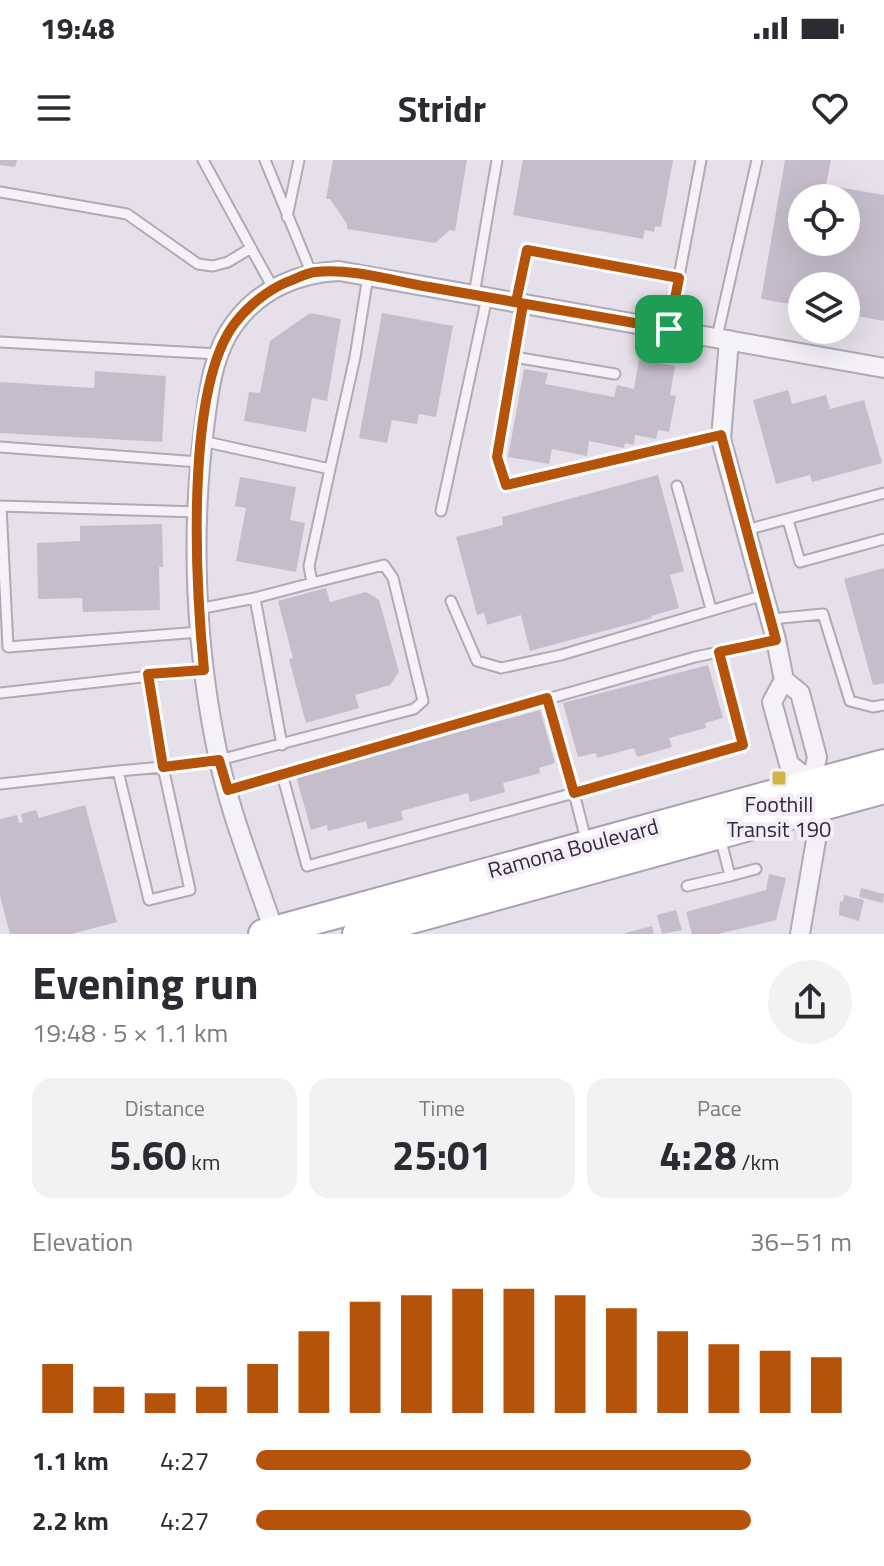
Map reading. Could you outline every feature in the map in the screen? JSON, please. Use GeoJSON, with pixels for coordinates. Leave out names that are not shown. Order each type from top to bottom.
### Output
{"type":"FeatureCollection","features":[{"type":"Feature","properties":{"kind":"main road","name":"Ramona Boulevard"},"geometry":{"type":"LineString","coordinates":[[357,934],[719,833],[884,764]]}},
{"type":"Feature","properties":{"kind":"main road","name":"Ramona Boulevard"},"geometry":{"type":"LineString","coordinates":[[270,933],[587,845],[817,793],[884,789]]}},
{"type":"Feature","properties":{"kind":"street"},"geometry":{"type":"LineString","coordinates":[[270,933],[219,760],[204,670],[198,609],[198,512],[199,462],[208,392],[219,354],[234,324],[273,288],[311,272],[339,271],[884,368]]}},
{"type":"Feature","properties":{"kind":"street"},"geometry":{"type":"LineString","coordinates":[[723,338],[721,435],[771,619],[784,680],[800,693],[817,757],[817,793],[800,934]]}},
{"type":"Feature","properties":{"kind":"street"},"geometry":{"type":"LineString","coordinates":[[784,680],[772,702],[789,764],[817,793]]}},
{"type":"Feature","properties":{"kind":"lane"},"geometry":{"type":"LineString","coordinates":[[203,160],[273,288]]}},
{"type":"Feature","properties":{"kind":"lane"},"geometry":{"type":"LineString","coordinates":[[265,160],[311,272]]}},
{"type":"Feature","properties":{"kind":"lane"},"geometry":{"type":"LineString","coordinates":[[287,217],[299,160]]}},
{"type":"Feature","properties":{"kind":"lane"},"geometry":{"type":"LineString","coordinates":[[441,511],[480,296],[497,160]]}},
{"type":"Feature","properties":{"kind":"lane"},"geometry":{"type":"LineString","coordinates":[[669,329],[701,160]]}},
{"type":"Feature","properties":{"kind":"lane"},"geometry":{"type":"LineString","coordinates":[[723,338],[757,160]]}},
{"type":"Feature","properties":{"kind":"lane"},"geometry":{"type":"LineString","coordinates":[[0,192],[127,214],[198,264],[213,266],[228,262],[251,248]]}},
{"type":"Feature","properties":{"kind":"lane"},"geometry":{"type":"LineString","coordinates":[[679,278],[527,250],[514,357],[497,457],[506,485],[721,435]]}},
{"type":"Feature","properties":{"kind":"lane"},"geometry":{"type":"LineString","coordinates":[[312,583],[309,566],[355,357],[368,276]]}},
{"type":"Feature","properties":{"kind":"lane"},"geometry":{"type":"LineString","coordinates":[[0,342],[219,354]]}},
{"type":"Feature","properties":{"kind":"lane"},"geometry":{"type":"LineString","coordinates":[[514,357],[615,374]]}},
{"type":"Feature","properties":{"kind":"lane"},"geometry":{"type":"LineString","coordinates":[[202,441],[330,469]]}},
{"type":"Feature","properties":{"kind":"lane"},"geometry":{"type":"LineString","coordinates":[[0,447],[199,462]]}},
{"type":"Feature","properties":{"kind":"lane"},"geometry":{"type":"LineString","coordinates":[[677,486],[711,609]]}},
{"type":"Feature","properties":{"kind":"lane"},"geometry":{"type":"LineString","coordinates":[[746,530],[884,493]]}},
{"type":"Feature","properties":{"kind":"lane"},"geometry":{"type":"LineString","coordinates":[[198,512],[1,506],[8,647],[200,632]]}},
{"type":"Feature","properties":{"kind":"lane"},"geometry":{"type":"LineString","coordinates":[[788,520],[800,562],[884,539]]}},
{"type":"Feature","properties":{"kind":"lane"},"geometry":{"type":"LineString","coordinates":[[0,784],[219,760],[414,709],[423,701],[393,578],[384,565],[255,598],[198,609]]}},
{"type":"Feature","properties":{"kind":"lane"},"geometry":{"type":"LineString","coordinates":[[451,601],[477,661],[501,668],[561,655],[764,595]]}},
{"type":"Feature","properties":{"kind":"lane"},"geometry":{"type":"LineString","coordinates":[[255,598],[282,745]]}},
{"type":"Feature","properties":{"kind":"lane"},"geometry":{"type":"LineString","coordinates":[[771,619],[823,614],[850,701],[873,707],[884,705]]}},
{"type":"Feature","properties":{"kind":"lane"},"geometry":{"type":"LineString","coordinates":[[228,790],[547,698],[776,640]]}},
{"type":"Feature","properties":{"kind":"lane"},"geometry":{"type":"LineString","coordinates":[[282,774],[307,866],[574,793],[743,745],[719,652]]}},
{"type":"Feature","properties":{"kind":"lane"},"geometry":{"type":"LineString","coordinates":[[0,693],[204,670]]}},
{"type":"Feature","properties":{"kind":"lane"},"geometry":{"type":"LineString","coordinates":[[118,771],[149,900],[190,890],[163,767],[148,674]]}},
{"type":"Feature","properties":{"kind":"lane"},"geometry":{"type":"LineString","coordinates":[[547,698],[587,845]]}},
{"type":"Feature","properties":{"kind":"lane"},"geometry":{"type":"LineString","coordinates":[[719,833],[730,876]]}},
{"type":"Feature","properties":{"kind":"lane"},"geometry":{"type":"LineString","coordinates":[[687,886],[756,869]]}},
{"type":"Feature","properties":{"kind":"building"},"geometry":{"type":"Polygon","coordinates":[[[0,160],[17,160],[15,167],[0,165],[0,160]]]}},
{"type":"Feature","properties":{"kind":"building"},"geometry":{"type":"Polygon","coordinates":[[[333,160],[467,160],[455,231],[450,230],[435,243],[347,229],[347,224],[330,199],[326,199],[333,160]]]}},
{"type":"Feature","properties":{"kind":"building"},"geometry":{"type":"Polygon","coordinates":[[[523,160],[673,160],[661,227],[655,226],[654,232],[645,230],[643,239],[513,215],[523,160]]]}},
{"type":"Feature","properties":{"kind":"building"},"geometry":{"type":"Polygon","coordinates":[[[785,160],[831,160],[826,184],[788,184],[788,256],[860,256],[860,191],[884,195],[884,321],[860,317],[860,272],[788,272],[788,304],[761,299],[785,160]]]}},
{"type":"Feature","properties":{"kind":"building"},"geometry":{"type":"Polygon","coordinates":[[[310,313],[341,319],[327,401],[312,398],[306,432],[244,421],[249,392],[260,393],[270,341],[310,313]]]}},
{"type":"Feature","properties":{"kind":"building"},"geometry":{"type":"Polygon","coordinates":[[[382,313],[453,326],[436,417],[419,414],[417,424],[392,420],[387,443],[359,438],[382,313]]]}},
{"type":"Feature","properties":{"kind":"building"},"geometry":{"type":"Polygon","coordinates":[[[639,359],[675,366],[670,395],[676,396],[669,432],[658,430],[656,439],[635,435],[634,445],[625,443],[624,448],[589,441],[587,456],[552,449],[549,464],[508,457],[524,369],[548,373],[545,384],[614,397],[617,385],[634,389],[639,359]]]}},
{"type":"Feature","properties":{"kind":"building"},"geometry":{"type":"Polygon","coordinates":[[[95,371],[166,376],[162,442],[0,433],[0,382],[94,388],[95,371]]]}},
{"type":"Feature","properties":{"kind":"building"},"geometry":{"type":"Polygon","coordinates":[[[788,390],[792,404],[826,395],[830,409],[864,400],[882,463],[812,482],[810,475],[776,484],[753,400],[788,390]]]}},
{"type":"Feature","properties":{"kind":"building"},"geometry":{"type":"Polygon","coordinates":[[[658,475],[684,571],[670,575],[679,608],[530,651],[521,615],[487,625],[484,613],[477,615],[456,537],[503,525],[502,517],[658,475]]]}},
{"type":"Feature","properties":{"kind":"building"},"geometry":{"type":"Polygon","coordinates":[[[240,477],[296,487],[290,520],[305,523],[296,572],[236,561],[246,508],[235,506],[240,477]]]}},
{"type":"Feature","properties":{"kind":"building"},"geometry":{"type":"Polygon","coordinates":[[[162,524],[160,610],[83,612],[82,598],[38,599],[37,543],[80,541],[80,526],[162,524]]]}},
{"type":"Feature","properties":{"kind":"building"},"geometry":{"type":"Polygon","coordinates":[[[884,568],[884,683],[873,685],[844,579],[884,568]]]}},
{"type":"Feature","properties":{"kind":"building"},"geometry":{"type":"Polygon","coordinates":[[[326,588],[330,602],[366,592],[379,600],[399,672],[390,685],[355,695],[359,708],[306,723],[278,601],[326,588]]]}},
{"type":"Feature","properties":{"kind":"building"},"geometry":{"type":"Polygon","coordinates":[[[708,665],[723,718],[705,723],[706,728],[669,738],[672,747],[637,757],[634,748],[597,758],[596,753],[578,757],[563,703],[708,665]]]}},
{"type":"Feature","properties":{"kind":"building"},"geometry":{"type":"Polygon","coordinates":[[[540,710],[555,763],[539,768],[540,773],[503,783],[505,792],[470,802],[468,793],[401,811],[403,820],[368,829],[366,821],[328,831],[327,825],[311,830],[296,776],[540,710]]]}},
{"type":"Feature","properties":{"kind":"building"},"geometry":{"type":"Polygon","coordinates":[[[85,805],[117,922],[71,934],[10,934],[0,896],[0,819],[17,815],[19,823],[23,822],[21,814],[36,810],[39,818],[85,805]]]}},
{"type":"Feature","properties":{"kind":"building"},"geometry":{"type":"Polygon","coordinates":[[[769,874],[786,878],[776,920],[718,934],[692,934],[686,912],[766,890],[769,874]]]}},
{"type":"Feature","properties":{"kind":"building"},"geometry":{"type":"Polygon","coordinates":[[[861,888],[884,894],[883,903],[859,897],[861,888]]]}},
{"type":"Feature","properties":{"kind":"building"},"geometry":{"type":"Polygon","coordinates":[[[844,895],[864,900],[859,921],[839,915],[840,901],[843,902],[844,895]]]}},
{"type":"Feature","properties":{"kind":"building"},"geometry":{"type":"Polygon","coordinates":[[[676,910],[682,930],[662,934],[657,915],[676,910]]]}},
{"type":"Feature","properties":{"kind":"building"},"geometry":{"type":"Polygon","coordinates":[[[652,926],[654,934],[625,934],[625,933],[652,926]]]}},
{"type":"Feature","properties":{"kind":"place","name":"Foothill Transit 190"},"geometry":{"type":"Point","coordinates":[779,778]}},
{"type":"Feature","properties":{"kind":"route"},"geometry":{"type":"LineString","coordinates":[[669,329],[523,304],[339,271],[311,272],[273,288],[234,324],[219,354],[208,392],[199,462],[197,557],[204,670],[148,674],[163,767],[219,760],[228,790],[547,698],[574,793],[743,745],[719,652],[776,640],[721,435],[506,485],[497,457],[523,304],[516,302],[527,250],[679,278],[669,329]]}}]}
